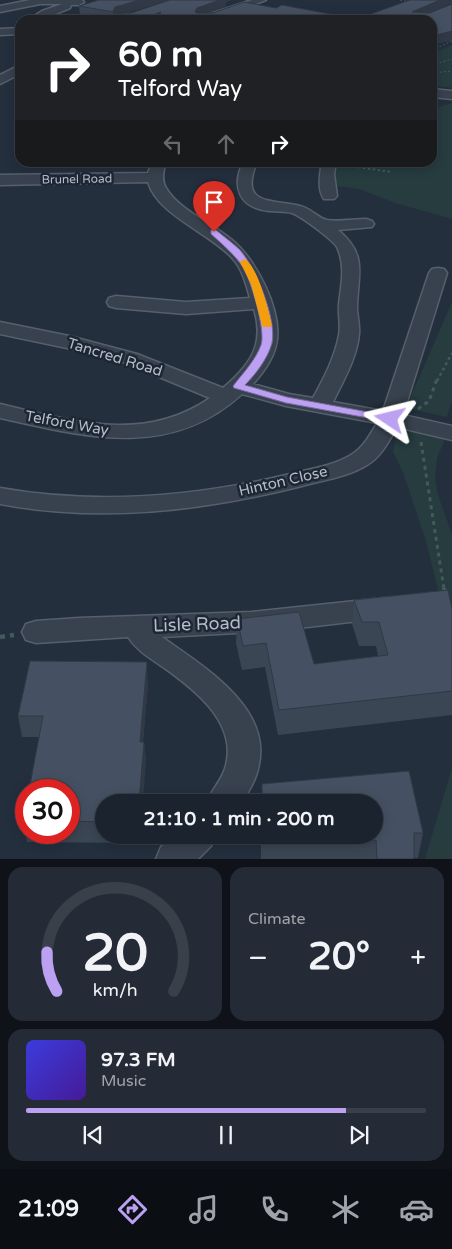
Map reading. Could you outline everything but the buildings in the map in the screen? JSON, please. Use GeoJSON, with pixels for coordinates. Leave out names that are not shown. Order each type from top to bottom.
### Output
{"type":"FeatureCollection","features":[{"type":"Feature","properties":{"kind":"street"},"geometry":{"type":"LineString","coordinates":[[216,15],[261,0]]}},
{"type":"Feature","properties":{"kind":"street"},"geometry":{"type":"LineString","coordinates":[[0,9],[40,1],[83,1]]}},
{"type":"Feature","properties":{"kind":"street"},"geometry":{"type":"LineString","coordinates":[[42,15],[83,1]]}},
{"type":"Feature","properties":{"kind":"street"},"geometry":{"type":"LineString","coordinates":[[0,32],[15,31]]}},
{"type":"Feature","properties":{"kind":"street"},"geometry":{"type":"LineString","coordinates":[[437,94],[452,95]]}},
{"type":"Feature","properties":{"kind":"street"},"geometry":{"type":"LineString","coordinates":[[248,167],[244,184],[246,192],[254,202],[267,207],[298,210],[345,245],[352,274],[348,306],[349,334],[346,350],[320,407]]}},
{"type":"Feature","properties":{"kind":"street"},"geometry":{"type":"LineString","coordinates":[[328,167],[329,196]]}},
{"type":"Feature","properties":{"kind":"street","name":"Brunel Road"},"geometry":{"type":"LineString","coordinates":[[0,180],[157,170]]}},
{"type":"Feature","properties":{"kind":"street","name":"Telford Way"},"geometry":{"type":"LineString","coordinates":[[0,411],[98,431],[142,431],[182,423],[212,408],[252,372],[267,344],[268,333],[262,303],[249,269],[236,252],[214,232],[175,206],[159,190],[157,170]]}},
{"type":"Feature","properties":{"kind":"street"},"geometry":{"type":"LineString","coordinates":[[320,225],[366,224]]}},
{"type":"Feature","properties":{"kind":"street","name":"Hinton Close"},"geometry":{"type":"LineString","coordinates":[[0,496],[88,505],[139,504],[216,496],[272,487],[347,466],[364,456],[379,440],[408,428],[438,273]]}},
{"type":"Feature","properties":{"kind":"street"},"geometry":{"type":"LineString","coordinates":[[116,302],[186,308],[262,303]]}},
{"type":"Feature","properties":{"kind":"street","name":"Tancred Road"},"geometry":{"type":"LineString","coordinates":[[0,328],[69,342],[130,358],[232,392],[286,400],[408,428],[452,433]]}},
{"type":"Feature","properties":{"kind":"street","name":"Lisle Road"},"geometry":{"type":"LineString","coordinates":[[36,632],[60,629],[207,625],[282,620],[437,601]]}},
{"type":"Feature","properties":{"kind":"street","name":"Lisle Road"},"geometry":{"type":"LineString","coordinates":[[136,626],[139,635],[180,664],[201,682],[223,703],[233,716],[242,737],[244,757],[239,777],[229,794]]}},
{"type":"Feature","properties":{"kind":"street"},"geometry":{"type":"LineString","coordinates":[[174,859],[190,844]]}},
{"type":"Feature","properties":{"kind":"path"},"geometry":{"type":"LineString","coordinates":[[400,0],[413,3],[405,6]]}},
{"type":"Feature","properties":{"kind":"path"},"geometry":{"type":"LineString","coordinates":[[441,40],[449,43]]}},
{"type":"Feature","properties":{"kind":"path"},"geometry":{"type":"LineString","coordinates":[[437,48],[452,41]]}},
{"type":"Feature","properties":{"kind":"path"},"geometry":{"type":"LineString","coordinates":[[437,64],[452,59]]}},
{"type":"Feature","properties":{"kind":"path"},"geometry":{"type":"LineString","coordinates":[[437,72],[452,71]]}},
{"type":"Feature","properties":{"kind":"path"},"geometry":{"type":"LineString","coordinates":[[357,167],[392,172]]}},
{"type":"Feature","properties":{"kind":"path"},"geometry":{"type":"LineString","coordinates":[[437,601],[445,599],[434,530],[430,483],[408,428],[416,410],[429,401],[439,374],[452,353]]}},
{"type":"Feature","properties":{"kind":"green space"},"geometry":{"type":"Polygon","coordinates":[[[452,45],[452,88],[437,86],[437,51],[452,45]]]}},
{"type":"Feature","properties":{"kind":"green space"},"geometry":{"type":"Polygon","coordinates":[[[452,103],[452,219],[395,203],[360,189],[335,186],[332,177],[335,167],[437,167],[437,108],[452,103]]]}},
{"type":"Feature","properties":{"kind":"green space"},"geometry":{"type":"Polygon","coordinates":[[[452,302],[452,400],[447,417],[406,408],[452,302]]]}},
{"type":"Feature","properties":{"kind":"green space"},"geometry":{"type":"Polygon","coordinates":[[[398,427],[445,439],[437,458],[435,478],[438,495],[452,534],[452,647],[426,541],[403,472],[393,452],[398,427]]]}},
{"type":"Feature","properties":{"kind":"green space"},"geometry":{"type":"Polygon","coordinates":[[[452,768],[452,859],[425,859],[452,768]]]}},
{"type":"Feature","properties":{"kind":"slow traffic"},"geometry":{"type":"LineString","coordinates":[[244,262],[255,284],[267,325]]}},
{"type":"Feature","properties":{"kind":"route"},"geometry":{"type":"LineString","coordinates":[[214,232],[236,252],[249,269],[266,319],[267,344],[252,372],[238,386],[286,400],[390,419]]}}]}
